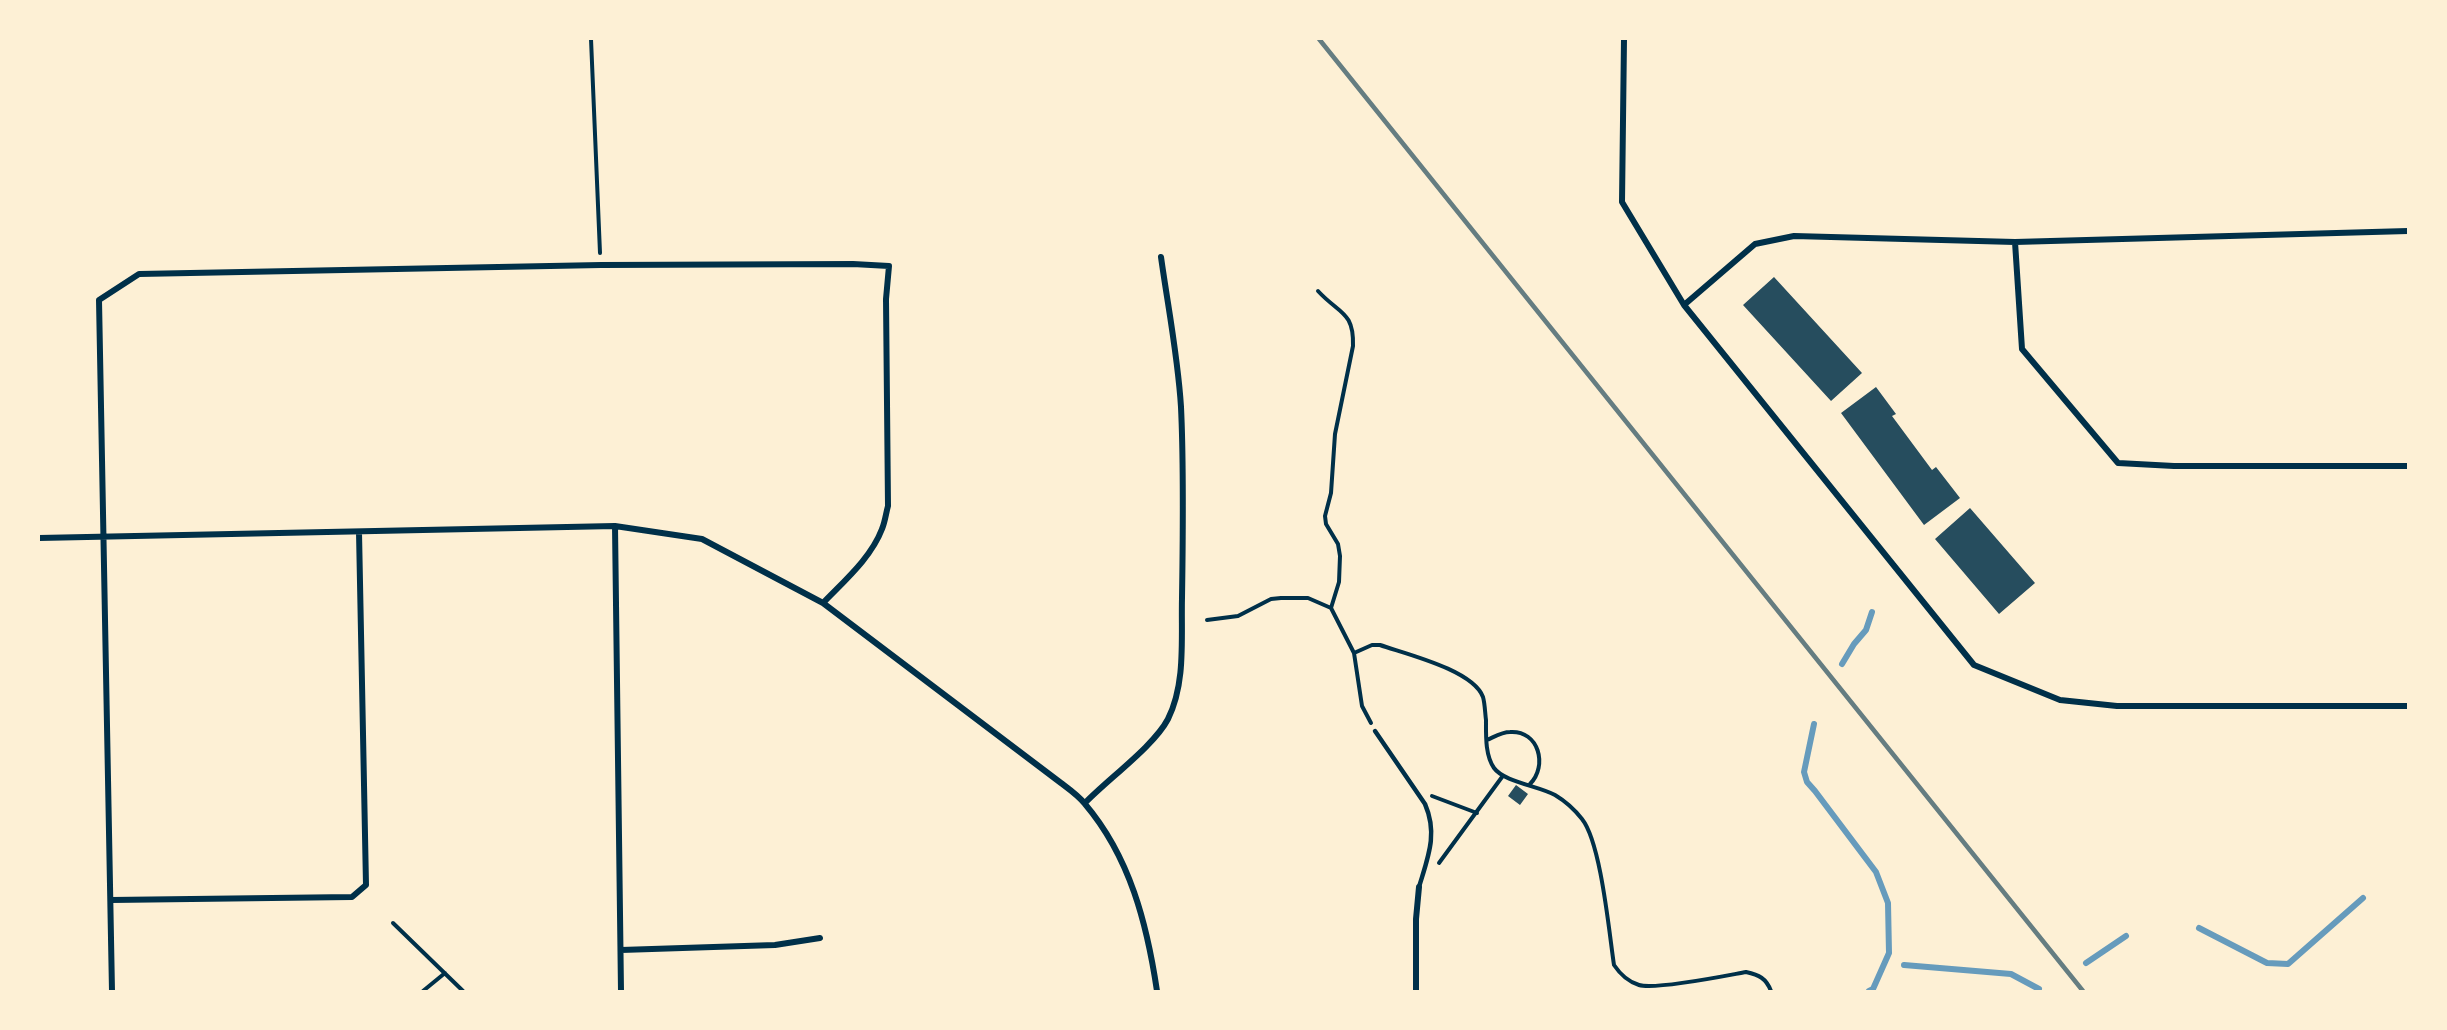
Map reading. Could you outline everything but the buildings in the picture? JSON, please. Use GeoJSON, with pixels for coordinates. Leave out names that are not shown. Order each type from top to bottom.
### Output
{"type":"FeatureCollection","features":[{"type":"Feature","properties":{"kind":"street"},"geometry":{"type":"LineString","coordinates":[[1624,39],[1622,202],[1684,305],[1974,665],[2060,700],[2117,706],[2408,706]]}},
{"type":"Feature","properties":{"kind":"street"},"geometry":{"type":"LineString","coordinates":[[1684,305],[1755,244],[1794,236],[2015,242],[2408,231]]}},
{"type":"Feature","properties":{"kind":"street"},"geometry":{"type":"LineString","coordinates":[[2015,242],[2022,349],[2118,463],[2174,466],[2408,466]]}},
{"type":"Feature","properties":{"kind":"street"},"geometry":{"type":"LineString","coordinates":[[1085,803],[1105,782],[1153,740],[1166,722],[1176,701],[1180,680],[1183,562],[1181,407],[1161,257]]}},
{"type":"Feature","properties":{"kind":"street"},"geometry":{"type":"LineString","coordinates":[[112,991],[99,300],[139,274],[601,266],[853,264],[889,266],[886,299],[888,506],[882,529],[872,547],[860,564],[823,603]]}},
{"type":"Feature","properties":{"kind":"street"},"geometry":{"type":"LineString","coordinates":[[39,538],[615,526],[702,539],[823,603],[1085,803],[1120,857],[1134,888],[1146,929],[1156,991]]}},
{"type":"Feature","properties":{"kind":"street"},"geometry":{"type":"LineString","coordinates":[[615,526],[621,991]]}},
{"type":"Feature","properties":{"kind":"street"},"geometry":{"type":"LineString","coordinates":[[111,900],[352,897],[366,885],[359,532]]}},
{"type":"Feature","properties":{"kind":"street"},"geometry":{"type":"LineString","coordinates":[[1416,991],[1416,919],[1419,887]]}},
{"type":"Feature","properties":{"kind":"street"},"geometry":{"type":"LineString","coordinates":[[621,950],[775,945],[820,938]]}},
{"type":"Feature","properties":{"kind":"lane"},"geometry":{"type":"LineString","coordinates":[[1375,731],[1425,804],[1433,828],[1419,887]]}},
{"type":"Feature","properties":{"kind":"path"},"geometry":{"type":"LineString","coordinates":[[591,39],[601,266]]}},
{"type":"Feature","properties":{"kind":"path"},"geometry":{"type":"LineString","coordinates":[[1317,291],[1346,315],[1351,322],[1353,332],[1353,346],[1335,434],[1331,493],[1325,516],[1326,524],[1338,544],[1340,556],[1339,582],[1331,608]]}},
{"type":"Feature","properties":{"kind":"path"},"geometry":{"type":"LineString","coordinates":[[1207,620],[1238,616],[1271,599],[1281,598],[1308,598],[1331,608],[1354,653],[1362,706],[1375,731]]}},
{"type":"Feature","properties":{"kind":"path"},"geometry":{"type":"LineString","coordinates":[[1354,653],[1371,645],[1380,645],[1453,671],[1476,686],[1483,696],[1489,759],[1502,777],[1530,784],[1555,795],[1569,805],[1583,820],[1593,843],[1614,965],[1630,981],[1650,987],[1746,972],[1759,975],[1768,983],[1771,991]]}},
{"type":"Feature","properties":{"kind":"path"},"geometry":{"type":"LineString","coordinates":[[1487,740],[1513,732],[1527,736],[1533,741],[1540,764],[1536,778],[1530,784]]}},
{"type":"Feature","properties":{"kind":"path"},"geometry":{"type":"LineString","coordinates":[[1419,887],[1502,777]]}},
{"type":"Feature","properties":{"kind":"path"},"geometry":{"type":"LineString","coordinates":[[1413,788],[1477,813]]}},
{"type":"Feature","properties":{"kind":"path"},"geometry":{"type":"LineString","coordinates":[[393,923],[463,991]]}},
{"type":"Feature","properties":{"kind":"path"},"geometry":{"type":"LineString","coordinates":[[423,991],[445,973]]}},
{"type":"Feature","properties":{"kind":"waterway"},"geometry":{"type":"LineString","coordinates":[[1842,664],[1866,630],[1872,612]]}},
{"type":"Feature","properties":{"kind":"waterway"},"geometry":{"type":"LineString","coordinates":[[1814,724],[1804,772],[1807,782],[1876,872],[1888,903],[1889,953],[1873,989],[1869,991]]}},
{"type":"Feature","properties":{"kind":"waterway"},"geometry":{"type":"LineString","coordinates":[[2199,928],[2267,963],[2288,964],[2363,898]]}},
{"type":"Feature","properties":{"kind":"waterway"},"geometry":{"type":"LineString","coordinates":[[2086,963],[2126,936]]}},
{"type":"Feature","properties":{"kind":"waterway"},"geometry":{"type":"LineString","coordinates":[[1904,965],[2011,974],[2039,989]]}},
{"type":"Feature","properties":{"kind":"railway"},"geometry":{"type":"LineString","coordinates":[[1319,39],[2083,991]]}}]}
